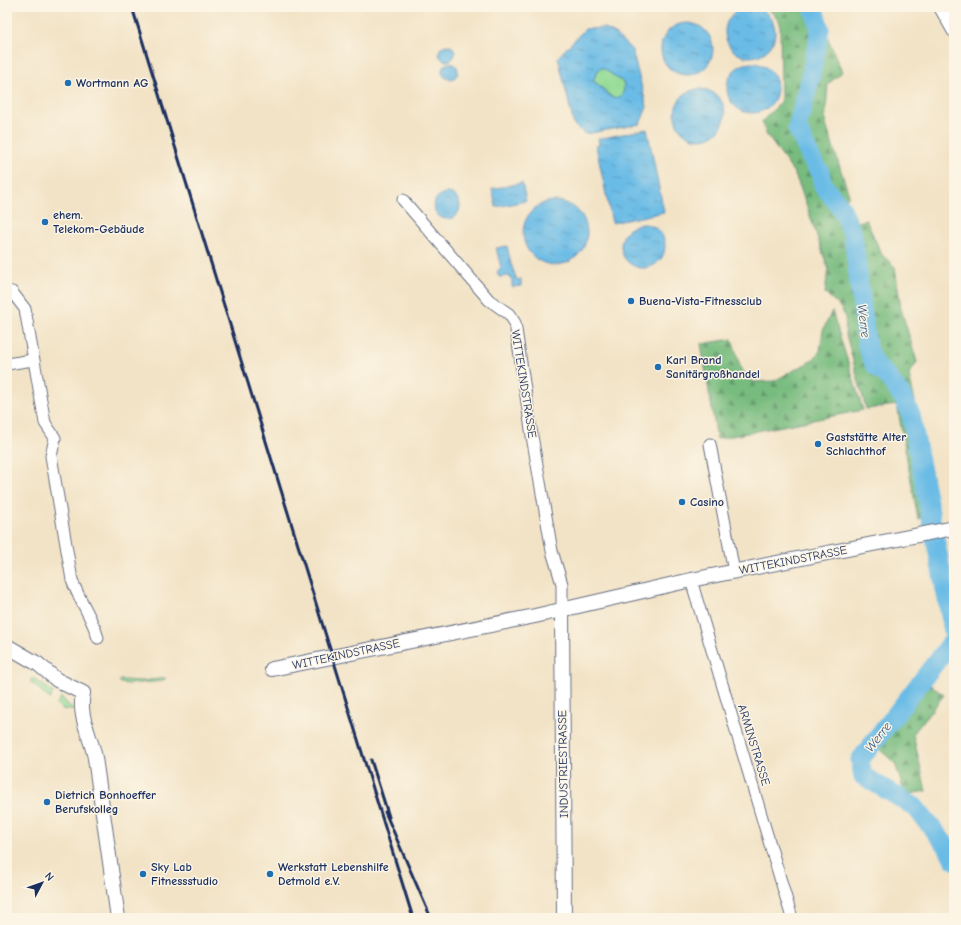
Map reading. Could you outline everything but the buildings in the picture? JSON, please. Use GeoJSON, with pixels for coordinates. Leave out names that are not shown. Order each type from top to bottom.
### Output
{"type":"FeatureCollection","features":[{"type":"Feature","properties":{"kind":"street"},"geometry":{"type":"LineString","coordinates":[[941,7],[954,30]]}},
{"type":"Feature","properties":{"kind":"street","name":"WITTEKINDSTRASSE"},"geometry":{"type":"LineString","coordinates":[[403,200],[489,300],[509,314],[515,323],[532,436],[552,551],[562,584],[562,610]]}},
{"type":"Feature","properties":{"kind":"street"},"geometry":{"type":"LineString","coordinates":[[7,291],[12,292],[25,309],[45,423],[55,438],[51,456],[72,580],[91,619],[98,638]]}},
{"type":"Feature","properties":{"kind":"street"},"geometry":{"type":"LineString","coordinates":[[7,364],[33,360]]}},
{"type":"Feature","properties":{"kind":"street"},"geometry":{"type":"LineString","coordinates":[[710,444],[734,572]]}},
{"type":"Feature","properties":{"kind":"street","name":"WITTEKINDSTRASSE"},"geometry":{"type":"LineString","coordinates":[[272,669],[562,610],[691,580],[949,529]]}},
{"type":"Feature","properties":{"kind":"street","name":"ARMINSTRASSE"},"geometry":{"type":"LineString","coordinates":[[691,580],[792,918]]}},
{"type":"Feature","properties":{"kind":"street","name":"INDUSTRIESTRASSE"},"geometry":{"type":"LineString","coordinates":[[562,610],[564,918]]}},
{"type":"Feature","properties":{"kind":"street"},"geometry":{"type":"LineString","coordinates":[[7,646],[38,664],[57,680],[82,693],[81,701],[91,738],[107,826],[118,918]]}},
{"type":"Feature","properties":{"kind":"green space"},"geometry":{"type":"Polygon","coordinates":[[[767,7],[807,7],[814,24],[827,36],[842,72],[828,84],[825,122],[849,195],[845,200],[854,223],[866,220],[882,255],[895,267],[901,309],[917,362],[909,375],[932,476],[936,514],[918,519],[897,405],[866,409],[845,331],[845,318],[838,305],[825,293],[828,268],[800,187],[794,173],[766,134],[762,121],[781,102],[780,22],[767,7]]]}},
{"type":"Feature","properties":{"kind":"green space"},"geometry":{"type":"Polygon","coordinates":[[[603,68],[624,83],[624,91],[620,97],[613,98],[593,80],[599,69],[603,68]]]}},
{"type":"Feature","properties":{"kind":"green space"},"geometry":{"type":"Polygon","coordinates":[[[832,311],[863,410],[717,439],[701,344],[732,339],[741,369],[754,382],[774,381],[813,360],[820,351],[823,330],[832,311]]]}},
{"type":"Feature","properties":{"kind":"green space"},"geometry":{"type":"Polygon","coordinates":[[[33,678],[53,692],[50,699],[30,681],[33,678]]]}},
{"type":"Feature","properties":{"kind":"green space"},"geometry":{"type":"Polygon","coordinates":[[[166,678],[163,681],[129,684],[120,683],[120,680],[143,681],[166,678]]]}},
{"type":"Feature","properties":{"kind":"green space"},"geometry":{"type":"Polygon","coordinates":[[[928,683],[944,695],[913,734],[926,791],[905,795],[895,763],[879,749],[897,723],[916,703],[928,683]]]}},
{"type":"Feature","properties":{"kind":"green space"},"geometry":{"type":"Polygon","coordinates":[[[61,697],[73,710],[61,709],[57,704],[61,697]]]}},
{"type":"Feature","properties":{"kind":"water"},"geometry":{"type":"Polygon","coordinates":[[[750,7],[764,11],[771,18],[775,32],[771,46],[764,53],[750,57],[736,53],[729,46],[725,32],[729,18],[736,11],[750,7]]]}},
{"type":"Feature","properties":{"kind":"water"},"geometry":{"type":"Polygon","coordinates":[[[687,23],[697,25],[705,31],[711,39],[713,49],[711,59],[705,67],[697,73],[687,75],[677,73],[669,67],[663,59],[661,49],[663,39],[669,31],[677,25],[687,23]]]}},
{"type":"Feature","properties":{"kind":"water"},"geometry":{"type":"Polygon","coordinates":[[[604,28],[615,34],[632,50],[647,107],[640,124],[585,134],[574,125],[558,57],[585,29],[604,28]],[[603,68],[599,69],[593,80],[612,98],[620,97],[624,91],[624,83],[603,68]]]}},
{"type":"Feature","properties":{"kind":"water"},"geometry":{"type":"Polygon","coordinates":[[[444,45],[450,45],[455,50],[453,59],[450,61],[444,61],[439,56],[439,50],[444,45]]]}},
{"type":"Feature","properties":{"kind":"water"},"geometry":{"type":"Polygon","coordinates":[[[450,63],[456,65],[458,71],[456,77],[450,79],[444,77],[442,71],[444,65],[450,63]]]}},
{"type":"Feature","properties":{"kind":"water"},"geometry":{"type":"Polygon","coordinates":[[[752,63],[761,65],[770,70],[775,79],[777,88],[775,97],[770,106],[761,111],[752,113],[743,111],[734,106],[729,97],[727,88],[729,79],[734,70],[743,65],[752,63]]]}},
{"type":"Feature","properties":{"kind":"water"},"geometry":{"type":"Polygon","coordinates":[[[695,89],[705,89],[718,96],[725,109],[725,119],[718,132],[705,139],[695,139],[686,135],[679,128],[675,119],[675,109],[679,100],[686,93],[695,89]]]}},
{"type":"Feature","properties":{"kind":"water"},"geometry":{"type":"Polygon","coordinates":[[[647,129],[664,212],[612,223],[596,146],[599,145],[598,139],[647,129]]]}},
{"type":"Feature","properties":{"kind":"water"},"geometry":{"type":"Polygon","coordinates":[[[522,183],[526,201],[496,207],[492,189],[522,183]]]}},
{"type":"Feature","properties":{"kind":"water"},"geometry":{"type":"Polygon","coordinates":[[[447,193],[456,197],[460,206],[456,215],[447,219],[438,215],[434,206],[438,197],[447,193]]]}},
{"type":"Feature","properties":{"kind":"water"},"geometry":{"type":"Polygon","coordinates":[[[555,201],[573,207],[581,215],[587,233],[581,251],[573,259],[555,265],[537,259],[529,251],[523,233],[529,215],[537,207],[555,201]]]}},
{"type":"Feature","properties":{"kind":"water"},"geometry":{"type":"Polygon","coordinates":[[[639,224],[647,224],[652,225],[659,230],[664,237],[664,255],[659,262],[652,267],[639,268],[631,265],[624,258],[621,250],[621,242],[624,234],[631,227],[639,224]]]}},
{"type":"Feature","properties":{"kind":"water"},"geometry":{"type":"Polygon","coordinates":[[[507,246],[511,264],[517,280],[521,279],[521,286],[512,287],[512,280],[509,276],[499,277],[497,272],[501,267],[496,248],[507,246]]]}},
{"type":"Feature","properties":{"kind":"waterway","name":"Werre"},"geometry":{"type":"LineString","coordinates":[[813,7],[820,29],[810,80],[797,128],[812,160],[820,172],[823,185],[842,209],[853,235],[867,347],[874,364],[887,376],[903,398],[911,415],[954,636]]}},
{"type":"Feature","properties":{"kind":"waterway","name":"Werre"},"geometry":{"type":"LineString","coordinates":[[954,639],[860,760],[863,776],[915,807],[948,848],[954,860]]}},
{"type":"Feature","properties":{"kind":"railway"},"geometry":{"type":"LineString","coordinates":[[132,7],[413,918]]}},
{"type":"Feature","properties":{"kind":"railway"},"geometry":{"type":"LineString","coordinates":[[371,760],[389,817]]}},
{"type":"Feature","properties":{"kind":"railway"},"geometry":{"type":"LineString","coordinates":[[385,812],[431,918]]}},
{"type":"Feature","properties":{"kind":"place","name":"Wortmann AG"},"geometry":{"type":"Point","coordinates":[68,83]}},
{"type":"Feature","properties":{"kind":"place","name":"ehem. Telekom-Gebäude"},"geometry":{"type":"Point","coordinates":[45,222]}},
{"type":"Feature","properties":{"kind":"place","name":"Buena-Vista-Fitnessclub"},"geometry":{"type":"Point","coordinates":[631,301]}},
{"type":"Feature","properties":{"kind":"place","name":"Karl Brand Sanitärgroßhandel"},"geometry":{"type":"Point","coordinates":[658,367]}},
{"type":"Feature","properties":{"kind":"place","name":"Gaststätte Alter Schlachthof"},"geometry":{"type":"Point","coordinates":[818,444]}},
{"type":"Feature","properties":{"kind":"place","name":"Casino"},"geometry":{"type":"Point","coordinates":[682,502]}},
{"type":"Feature","properties":{"kind":"place","name":"Dietrich Bonhoeffer Berufskolleg"},"geometry":{"type":"Point","coordinates":[47,802]}},
{"type":"Feature","properties":{"kind":"place","name":"Sky Lab Fitnessstudio"},"geometry":{"type":"Point","coordinates":[143,874]}},
{"type":"Feature","properties":{"kind":"place","name":"Werkstatt Lebenshilfe Detmold e.V."},"geometry":{"type":"Point","coordinates":[270,874]}}]}
